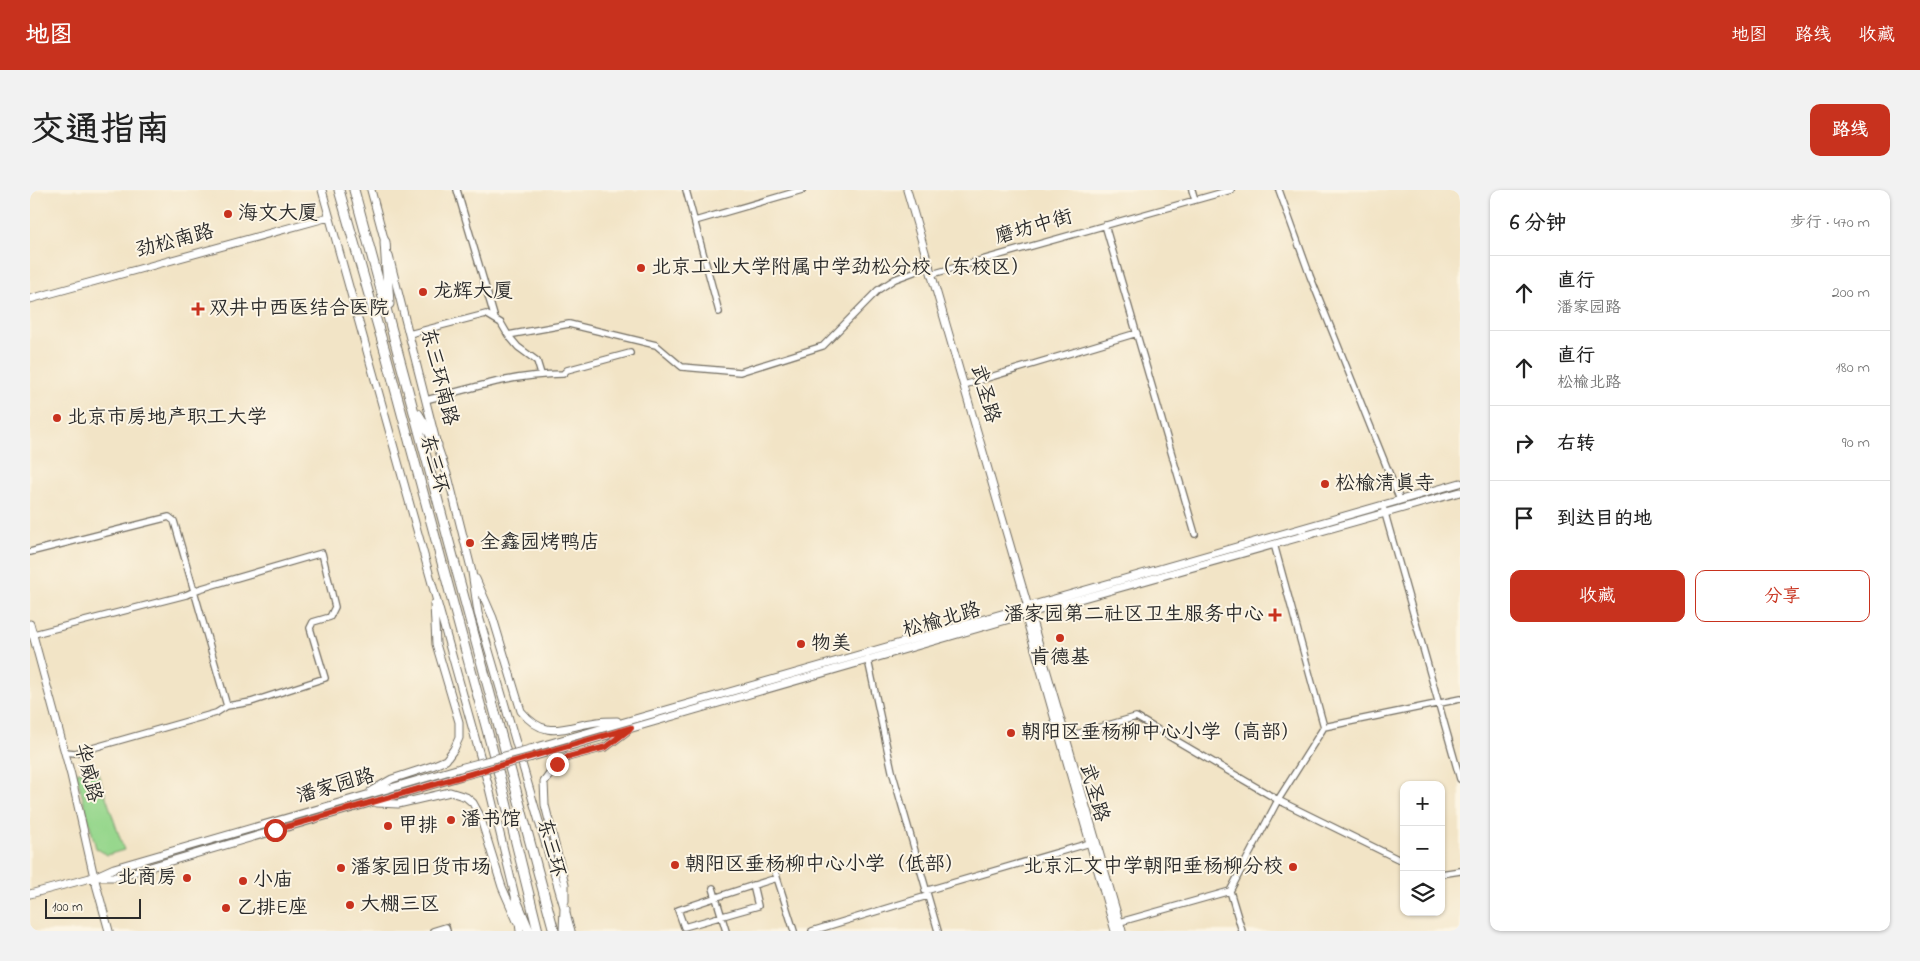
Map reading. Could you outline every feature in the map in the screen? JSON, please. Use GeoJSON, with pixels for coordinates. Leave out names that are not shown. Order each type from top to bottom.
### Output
{"type":"FeatureCollection","features":[{"type":"Feature","properties":{"kind":"highway"},"geometry":{"type":"LineString","coordinates":[[333,190],[349,226]]}},
{"type":"Feature","properties":{"kind":"highway","name":"东三环"},"geometry":{"type":"LineString","coordinates":[[339,190],[385,351],[492,747],[538,931]]}},
{"type":"Feature","properties":{"kind":"highway","name":"东三环"},"geometry":{"type":"LineString","coordinates":[[354,190],[554,931]]}},
{"type":"Feature","properties":{"kind":"highway"},"geometry":{"type":"LineString","coordinates":[[385,242],[390,325]]}},
{"type":"Feature","properties":{"kind":"highway"},"geometry":{"type":"LineString","coordinates":[[412,403],[437,446]]}},
{"type":"Feature","properties":{"kind":"highway"},"geometry":{"type":"LineString","coordinates":[[516,900],[528,931]]}},
{"type":"Feature","properties":{"kind":"highway"},"geometry":{"type":"LineString","coordinates":[[564,931],[565,909]]}},
{"type":"Feature","properties":{"kind":"street"},"geometry":{"type":"LineString","coordinates":[[322,190],[488,784],[516,900],[520,928]]}},
{"type":"Feature","properties":{"kind":"street","name":"东三环南路"},"geometry":{"type":"LineString","coordinates":[[370,190],[437,446],[449,480],[472,572]]}},
{"type":"Feature","properties":{"kind":"street"},"geometry":{"type":"LineString","coordinates":[[458,190],[494,319]]}},
{"type":"Feature","properties":{"kind":"street"},"geometry":{"type":"LineString","coordinates":[[686,190],[719,312]]}},
{"type":"Feature","properties":{"kind":"street"},"geometry":{"type":"LineString","coordinates":[[695,221],[802,190]]}},
{"type":"Feature","properties":{"kind":"street","name":"武圣路"},"geometry":{"type":"LineString","coordinates":[[908,190],[1028,611],[1122,931]]}},
{"type":"Feature","properties":{"kind":"street"},"geometry":{"type":"LineString","coordinates":[[1192,190],[1195,200]]}},
{"type":"Feature","properties":{"kind":"street","name":"磨坊中街"},"geometry":{"type":"LineString","coordinates":[[508,335],[569,324],[656,345],[682,367],[740,372],[823,346],[878,290],[895,279],[1105,225],[1231,190]]}},
{"type":"Feature","properties":{"kind":"street"},"geometry":{"type":"LineString","coordinates":[[1279,190],[1310,276],[1400,500]]}},
{"type":"Feature","properties":{"kind":"street","name":"劲松南路"},"geometry":{"type":"LineString","coordinates":[[30,299],[329,217]]}},
{"type":"Feature","properties":{"kind":"street"},"geometry":{"type":"LineString","coordinates":[[1105,225],[1195,534]]}},
{"type":"Feature","properties":{"kind":"street"},"geometry":{"type":"LineString","coordinates":[[409,334],[486,314],[502,323],[508,335],[518,347],[537,361],[541,374]]}},
{"type":"Feature","properties":{"kind":"street"},"geometry":{"type":"LineString","coordinates":[[964,385],[1137,333]]}},
{"type":"Feature","properties":{"kind":"street"},"geometry":{"type":"LineString","coordinates":[[426,400],[515,377],[563,374],[567,370],[630,353]]}},
{"type":"Feature","properties":{"kind":"street","name":"松榆北路"},"geometry":{"type":"LineString","coordinates":[[462,776],[868,660],[1460,483]]}},
{"type":"Feature","properties":{"kind":"street","name":"松榆北路"},"geometry":{"type":"LineString","coordinates":[[530,749],[628,720],[1460,492]]}},
{"type":"Feature","properties":{"kind":"street"},"geometry":{"type":"LineString","coordinates":[[1382,505],[1460,779]]}},
{"type":"Feature","properties":{"kind":"street"},"geometry":{"type":"LineString","coordinates":[[30,552],[169,517],[177,526],[193,592],[204,621],[227,706]]}},
{"type":"Feature","properties":{"kind":"street"},"geometry":{"type":"LineString","coordinates":[[1274,544],[1324,727]]}},
{"type":"Feature","properties":{"kind":"street"},"geometry":{"type":"LineString","coordinates":[[31,635],[186,595],[322,553],[335,607],[330,617],[313,622],[310,628],[325,678],[251,702],[227,706],[216,713],[75,753],[65,752]]}},
{"type":"Feature","properties":{"kind":"street"},"geometry":{"type":"LineString","coordinates":[[472,572],[493,618],[521,711],[529,721],[544,730],[562,730],[597,722],[628,720]]}},
{"type":"Feature","properties":{"kind":"street"},"geometry":{"type":"LineString","coordinates":[[472,572],[478,613],[571,931]]}},
{"type":"Feature","properties":{"kind":"street"},"geometry":{"type":"LineString","coordinates":[[360,797],[392,779],[446,760],[454,750],[459,738],[459,722],[436,644],[433,592]]}},
{"type":"Feature","properties":{"kind":"street","name":"武圣路"},"geometry":{"type":"LineString","coordinates":[[1028,611],[1115,931]]}},
{"type":"Feature","properties":{"kind":"street","name":"华威路"},"geometry":{"type":"LineString","coordinates":[[30,624],[31,635],[65,752],[94,877],[109,931]]}},
{"type":"Feature","properties":{"kind":"street"},"geometry":{"type":"LineString","coordinates":[[868,660],[892,771],[938,931]]}},
{"type":"Feature","properties":{"kind":"street"},"geometry":{"type":"LineString","coordinates":[[1242,931],[1230,892],[1278,800],[1324,727],[1460,699]]}},
{"type":"Feature","properties":{"kind":"street"},"geometry":{"type":"LineString","coordinates":[[1066,738],[1136,717],[1278,800],[1400,860]]}},
{"type":"Feature","properties":{"kind":"street"},"geometry":{"type":"LineString","coordinates":[[565,909],[565,884],[545,805],[544,782],[557,764],[568,757],[606,747],[631,728]]}},
{"type":"Feature","properties":{"kind":"street","name":"潘家园路"},"geometry":{"type":"LineString","coordinates":[[30,894],[94,877],[114,868],[530,749]]}},
{"type":"Feature","properties":{"kind":"street","name":"潘家园路"},"geometry":{"type":"LineString","coordinates":[[94,877],[116,877],[462,776]]}},
{"type":"Feature","properties":{"kind":"street"},"geometry":{"type":"LineString","coordinates":[[369,803],[398,804],[450,792],[466,797],[473,803],[480,816],[502,887],[520,928]]}},
{"type":"Feature","properties":{"kind":"street"},"geometry":{"type":"LineString","coordinates":[[812,931],[1090,844]]}},
{"type":"Feature","properties":{"kind":"street"},"geometry":{"type":"LineString","coordinates":[[772,862],[794,931]]}},
{"type":"Feature","properties":{"kind":"street"},"geometry":{"type":"LineString","coordinates":[[1445,873],[1460,870]]}},
{"type":"Feature","properties":{"kind":"street"},"geometry":{"type":"LineString","coordinates":[[753,885],[758,906],[684,927],[678,910],[753,885],[777,878]]}},
{"type":"Feature","properties":{"kind":"street"},"geometry":{"type":"LineString","coordinates":[[713,888],[726,931]]}},
{"type":"Feature","properties":{"kind":"street"},"geometry":{"type":"LineString","coordinates":[[1120,922],[1230,892]]}},
{"type":"Feature","properties":{"kind":"street"},"geometry":{"type":"LineString","coordinates":[[433,931],[446,927],[447,931]]}},
{"type":"Feature","properties":{"kind":"green space"},"geometry":{"type":"Polygon","coordinates":[[[96,767],[124,850],[107,855],[96,848],[76,773],[96,767]]]}},
{"type":"Feature","properties":{"kind":"place","name":"海文大厦"},"geometry":{"type":"Point","coordinates":[228,214]}},
{"type":"Feature","properties":{"kind":"place","name":"北京工业大学附属中学劲松分校（东校区）"},"geometry":{"type":"Point","coordinates":[641,268]}},
{"type":"Feature","properties":{"kind":"place","name":"龙辉大厦"},"geometry":{"type":"Point","coordinates":[423,292]}},
{"type":"Feature","properties":{"kind":"place","name":"双井中西医结合医院"},"geometry":{"type":"Point","coordinates":[198,309]}},
{"type":"Feature","properties":{"kind":"place","name":"北京市房地产职工大学"},"geometry":{"type":"Point","coordinates":[57,418]}},
{"type":"Feature","properties":{"kind":"place","name":"松榆清真寺"},"geometry":{"type":"Point","coordinates":[1325,484]}},
{"type":"Feature","properties":{"kind":"place","name":"全鑫园烤鸭店"},"geometry":{"type":"Point","coordinates":[470,543]}},
{"type":"Feature","properties":{"kind":"place","name":"潘家园第二社区卫生服务中心"},"geometry":{"type":"Point","coordinates":[1275,615]}},
{"type":"Feature","properties":{"kind":"place","name":"肯德基"},"geometry":{"type":"Point","coordinates":[1060,638]}},
{"type":"Feature","properties":{"kind":"place","name":"物美"},"geometry":{"type":"Point","coordinates":[801,644]}},
{"type":"Feature","properties":{"kind":"place","name":"朝阳区垂杨柳中心小学（高部）"},"geometry":{"type":"Point","coordinates":[1011,733]}},
{"type":"Feature","properties":{"kind":"place","name":"潘书馆"},"geometry":{"type":"Point","coordinates":[451,820]}},
{"type":"Feature","properties":{"kind":"place","name":"甲排"},"geometry":{"type":"Point","coordinates":[388,826]}},
{"type":"Feature","properties":{"kind":"place","name":"朝阳区垂杨柳中心小学（低部）"},"geometry":{"type":"Point","coordinates":[675,865]}},
{"type":"Feature","properties":{"kind":"place","name":"北京汇文中学朝阳垂杨柳分校"},"geometry":{"type":"Point","coordinates":[1293,867]}},
{"type":"Feature","properties":{"kind":"place","name":"潘家园旧货市场"},"geometry":{"type":"Point","coordinates":[341,868]}},
{"type":"Feature","properties":{"kind":"place","name":"北商房"},"geometry":{"type":"Point","coordinates":[187,878]}},
{"type":"Feature","properties":{"kind":"place","name":"小庙"},"geometry":{"type":"Point","coordinates":[243,881]}},
{"type":"Feature","properties":{"kind":"place","name":"大棚三区"},"geometry":{"type":"Point","coordinates":[350,905]}},
{"type":"Feature","properties":{"kind":"place","name":"乙排E座"},"geometry":{"type":"Point","coordinates":[226,908]}},
{"type":"Feature","properties":{"kind":"route"},"geometry":{"type":"LineString","coordinates":[[275,830],[631,728],[606,747],[568,757],[557,764]]}}]}
